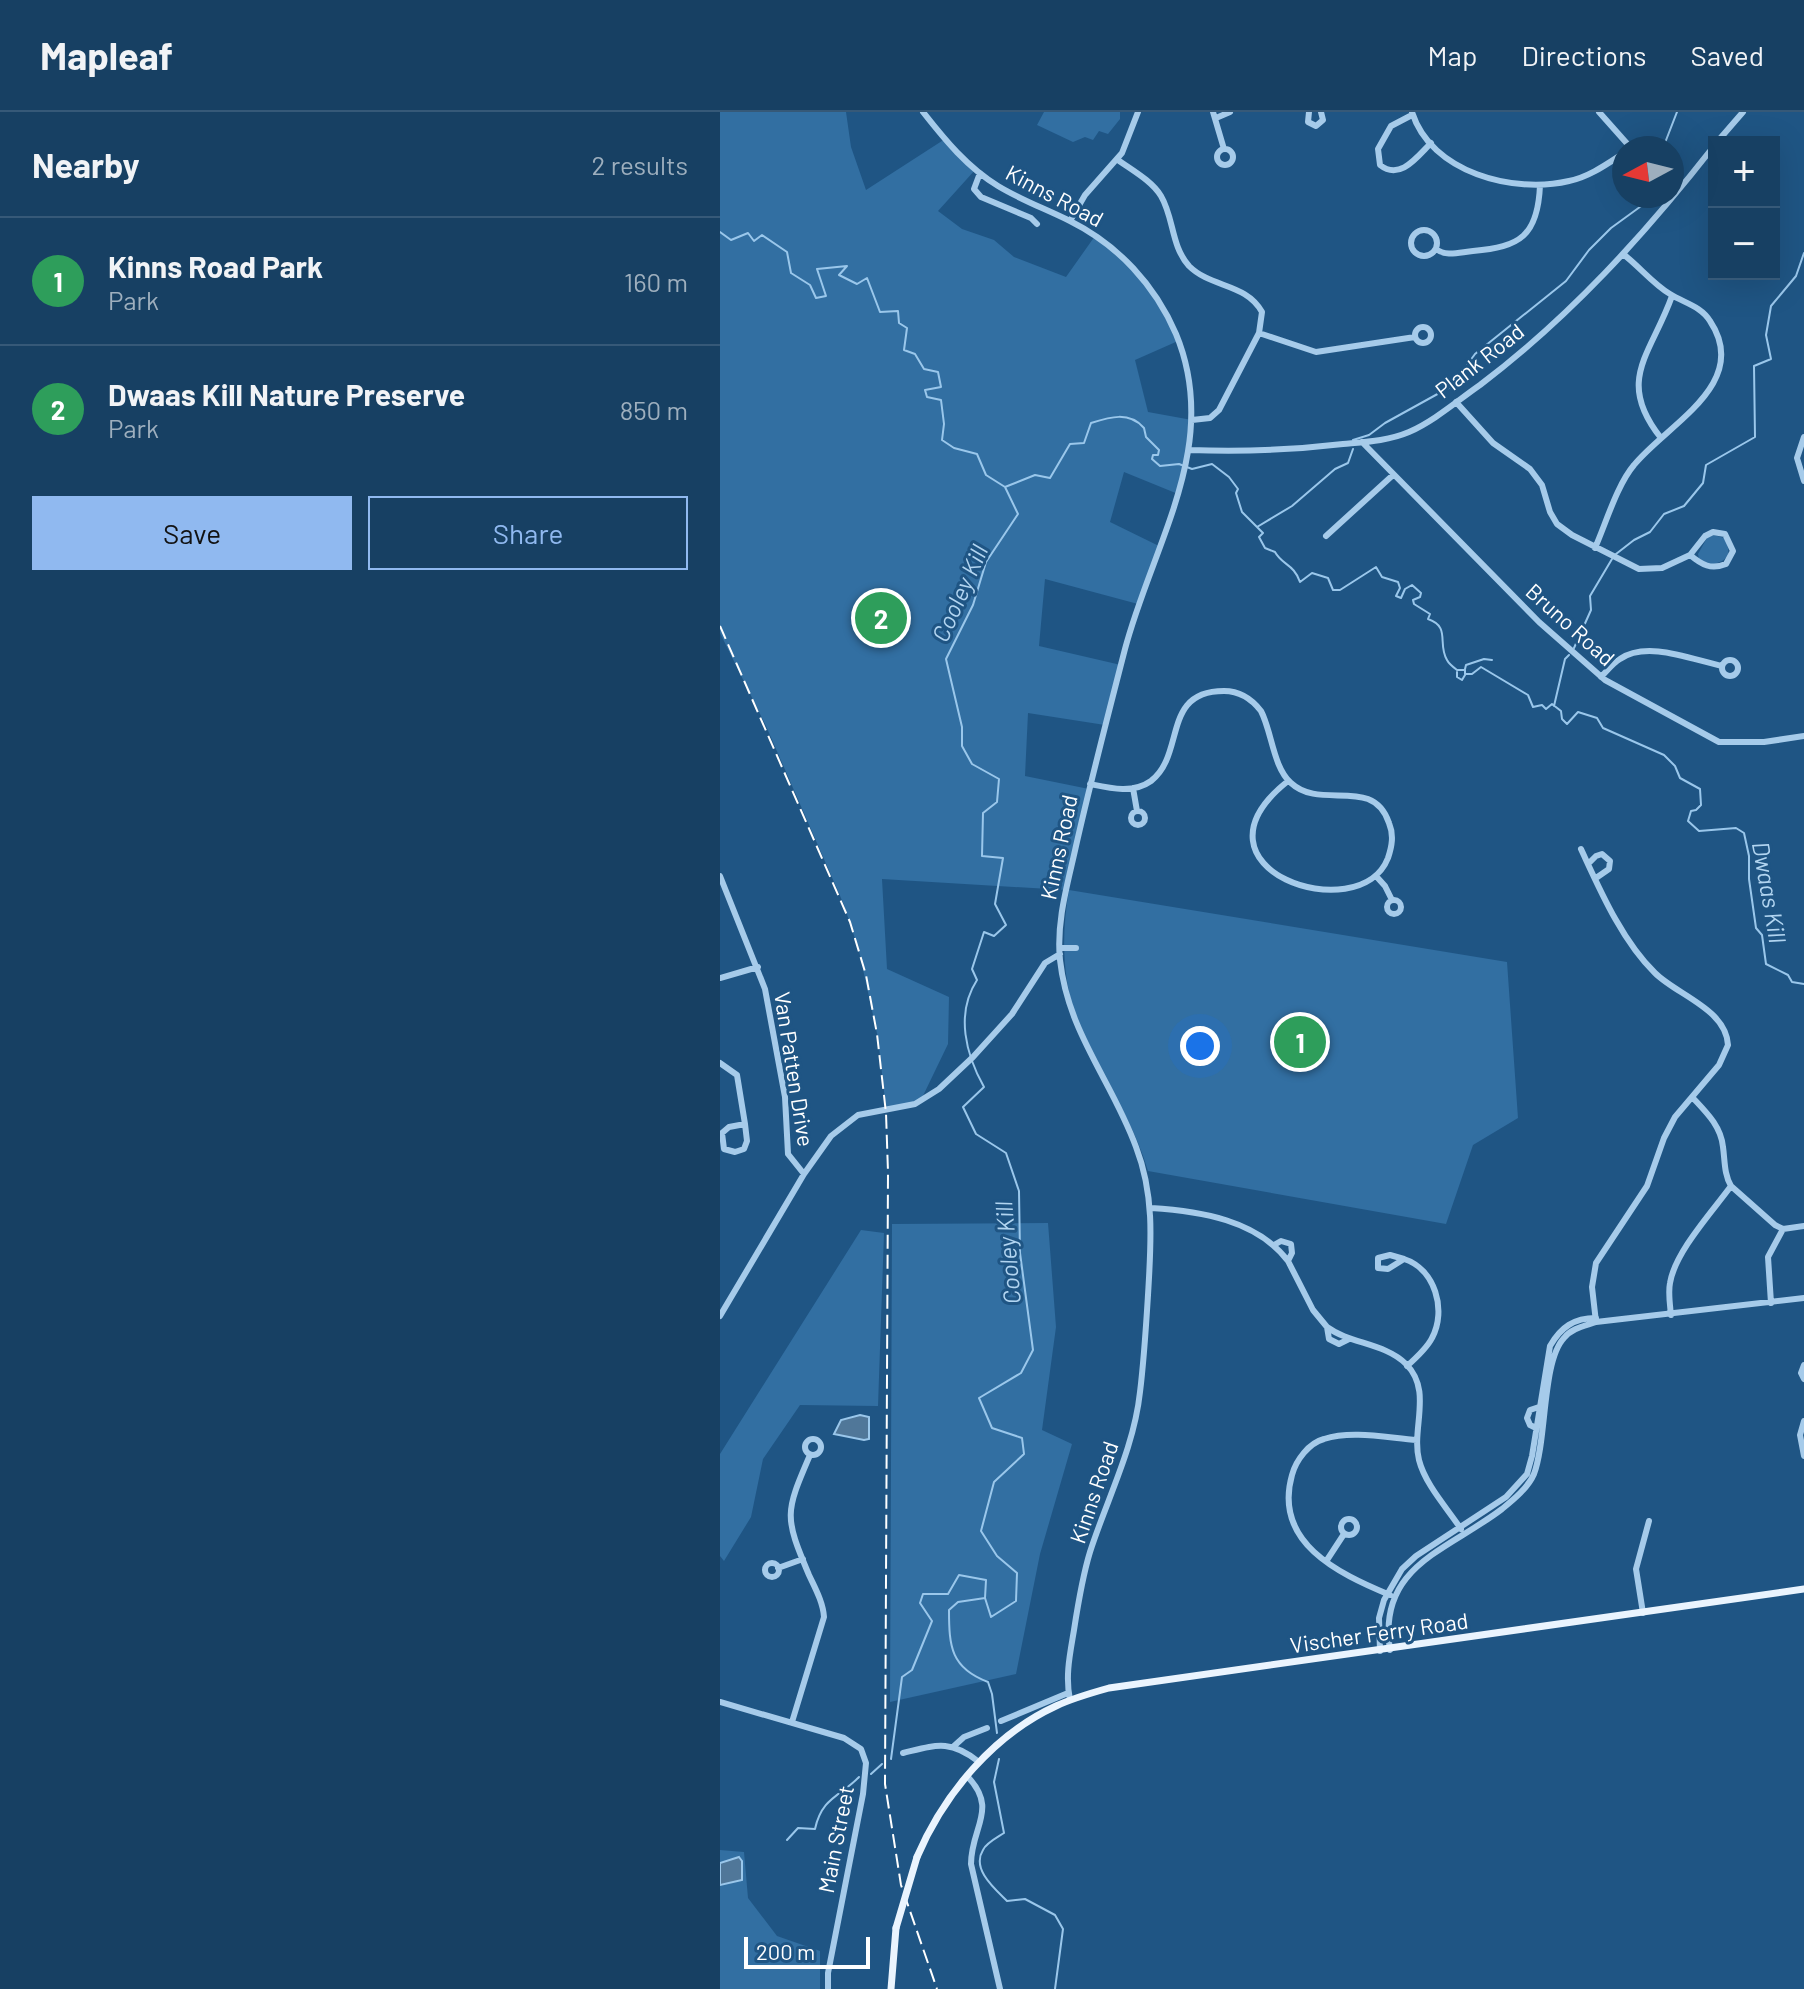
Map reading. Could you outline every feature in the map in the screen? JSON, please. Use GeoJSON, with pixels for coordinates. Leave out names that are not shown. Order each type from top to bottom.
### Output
{"type":"FeatureCollection","features":[{"type":"Feature","properties":{"kind":"main road","name":"Vischer Ferry Road"},"geometry":{"type":"LineString","coordinates":[[891,1989],[896,1928],[917,1857],[942,1809],[979,1762],[1015,1731],[1069,1697],[1132,1684],[1804,1589]]}},
{"type":"Feature","properties":{"kind":"street","name":"Kinns Road"},"geometry":{"type":"LineString","coordinates":[[923,112],[959,156],[980,173],[1016,196],[1070,221],[1105,242],[1135,269],[1165,311],[1184,358],[1192,420],[1187,467],[1138,604],[1090,784],[1063,907],[1060,951],[1068,1003],[1132,1136],[1151,1208],[1140,1400],[1082,1584],[1069,1659],[1069,1697]]}},
{"type":"Feature","properties":{"kind":"street"},"geometry":{"type":"LineString","coordinates":[[1070,221],[1085,195],[1118,160],[1138,112]]}},
{"type":"Feature","properties":{"kind":"street"},"geometry":{"type":"LineString","coordinates":[[1224,149],[1215,115],[1230,112]]}},
{"type":"Feature","properties":{"kind":"street"},"geometry":{"type":"LineString","coordinates":[[1307,113],[1308,122],[1316,126],[1323,120],[1321,112]]}},
{"type":"Feature","properties":{"kind":"street"},"geometry":{"type":"LineString","coordinates":[[1599,112],[1620,136]]}},
{"type":"Feature","properties":{"kind":"street","name":"Plank Road"},"geometry":{"type":"LineString","coordinates":[[1722,136],[1743,112]]}},
{"type":"Feature","properties":{"kind":"street"},"geometry":{"type":"LineString","coordinates":[[1431,143],[1403,169],[1388,170],[1380,165],[1378,149],[1391,126],[1412,114],[1431,143],[1454,162],[1500,181],[1540,185],[1580,178],[1612,160]]}},
{"type":"Feature","properties":{"kind":"street","name":"Plank Road"},"geometry":{"type":"LineString","coordinates":[[1684,182],[1708,153]]}},
{"type":"Feature","properties":{"kind":"street"},"geometry":{"type":"LineString","coordinates":[[1118,160],[1160,194],[1177,247],[1187,263],[1198,273],[1242,291],[1255,300],[1262,312],[1259,333],[1219,410],[1210,418],[1192,420]]}},
{"type":"Feature","properties":{"kind":"street"},"geometry":{"type":"LineString","coordinates":[[980,173],[974,189],[981,197],[1008,211],[1031,218],[1037,224]]}},
{"type":"Feature","properties":{"kind":"street"},"geometry":{"type":"LineString","coordinates":[[1436,249],[1445,254],[1499,249],[1520,240],[1536,215],[1540,185]]}},
{"type":"Feature","properties":{"kind":"street","name":"Plank Road"},"geometry":{"type":"LineString","coordinates":[[1190,450],[1258,450],[1362,442],[1411,431],[1456,402],[1568,311],[1662,208]]}},
{"type":"Feature","properties":{"kind":"street"},"geometry":{"type":"LineString","coordinates":[[1422,231],[1432,233],[1437,241],[1436,249],[1429,255],[1419,255],[1412,246],[1413,236],[1422,231]]}},
{"type":"Feature","properties":{"kind":"street"},"geometry":{"type":"LineString","coordinates":[[1595,548],[1633,466],[1702,400],[1714,382],[1720,362],[1718,339],[1711,322],[1701,311],[1672,296],[1623,254]]}},
{"type":"Feature","properties":{"kind":"street"},"geometry":{"type":"LineString","coordinates":[[1661,438],[1641,408],[1638,377],[1672,296]]}},
{"type":"Feature","properties":{"kind":"street"},"geometry":{"type":"LineString","coordinates":[[1259,333],[1316,352],[1415,337]]}},
{"type":"Feature","properties":{"kind":"street"},"geometry":{"type":"LineString","coordinates":[[1456,402],[1493,443],[1530,469],[1542,485],[1557,524],[1595,548],[1639,569],[1662,568],[1690,555],[1705,536],[1713,532],[1725,534],[1732,545],[1731,558],[1717,567],[1706,566],[1690,555]]}},
{"type":"Feature","properties":{"kind":"street"},"geometry":{"type":"LineString","coordinates":[[1804,437],[1797,458],[1804,481]]}},
{"type":"Feature","properties":{"kind":"street","name":"Bruno Road"},"geometry":{"type":"LineString","coordinates":[[1362,442],[1539,622],[1601,677],[1719,742],[1764,742],[1804,736]]}},
{"type":"Feature","properties":{"kind":"street"},"geometry":{"type":"LineString","coordinates":[[1326,536],[1393,475]]}},
{"type":"Feature","properties":{"kind":"street"},"geometry":{"type":"LineString","coordinates":[[1601,677],[1621,657],[1639,652],[1655,651],[1722,666]]}},
{"type":"Feature","properties":{"kind":"street"},"geometry":{"type":"LineString","coordinates":[[1090,784],[1107,788],[1133,788],[1147,784],[1167,761],[1176,723],[1191,702],[1218,691],[1235,691],[1254,701],[1261,711],[1288,781],[1311,795],[1363,796],[1375,801],[1386,813],[1392,838],[1386,863],[1376,876],[1346,890],[1301,885],[1281,879],[1269,871],[1260,861],[1253,844],[1257,815],[1264,802],[1288,781]]}},
{"type":"Feature","properties":{"kind":"street"},"geometry":{"type":"LineString","coordinates":[[1133,788],[1137,811]]}},
{"type":"Feature","properties":{"kind":"street"},"geometry":{"type":"LineString","coordinates":[[1581,849],[1627,937],[1655,974],[1708,1012],[1724,1028],[1728,1045],[1725,1056],[1668,1129],[1647,1186],[1596,1263],[1592,1277],[1598,1320]]}},
{"type":"Feature","properties":{"kind":"street"},"geometry":{"type":"LineString","coordinates":[[1588,864],[1602,854],[1610,861],[1609,869],[1596,878]]}},
{"type":"Feature","properties":{"kind":"street","name":"Van Patten Drive"},"geometry":{"type":"LineString","coordinates":[[720,876],[758,967],[778,1051],[785,1097],[788,1154],[804,1174]]}},
{"type":"Feature","properties":{"kind":"street"},"geometry":{"type":"LineString","coordinates":[[1376,876],[1392,900]]}},
{"type":"Feature","properties":{"kind":"street"},"geometry":{"type":"LineString","coordinates":[[720,1316],[804,1174],[831,1136],[849,1120],[867,1112],[915,1104],[939,1089],[1012,1014],[1045,963],[1060,951],[1076,948]]}},
{"type":"Feature","properties":{"kind":"street"},"geometry":{"type":"LineString","coordinates":[[720,978],[758,967]]}},
{"type":"Feature","properties":{"kind":"street"},"geometry":{"type":"LineString","coordinates":[[720,1063],[737,1075],[742,1091],[747,1141],[744,1149],[735,1152],[724,1149],[722,1133],[729,1127],[745,1124]]}},
{"type":"Feature","properties":{"kind":"street"},"geometry":{"type":"LineString","coordinates":[[1692,1097],[1719,1131],[1726,1179],[1731,1186],[1768,1220],[1783,1229],[1804,1226]]}},
{"type":"Feature","properties":{"kind":"street"},"geometry":{"type":"LineString","coordinates":[[1671,1315],[1669,1283],[1681,1255],[1731,1186]]}},
{"type":"Feature","properties":{"kind":"street"},"geometry":{"type":"LineString","coordinates":[[1151,1208],[1178,1209],[1214,1217],[1248,1229],[1274,1245],[1288,1261],[1313,1310],[1327,1327],[1397,1358],[1407,1366],[1420,1390],[1417,1440],[1420,1465],[1465,1534]]}},
{"type":"Feature","properties":{"kind":"street"},"geometry":{"type":"LineString","coordinates":[[1771,1303],[1768,1257],[1783,1229]]}},
{"type":"Feature","properties":{"kind":"street"},"geometry":{"type":"LineString","coordinates":[[1274,1245],[1281,1241],[1291,1244],[1292,1253],[1288,1261]]}},
{"type":"Feature","properties":{"kind":"street"},"geometry":{"type":"LineString","coordinates":[[1404,1259],[1413,1263],[1430,1281],[1437,1298],[1439,1316],[1432,1338],[1407,1366]]}},
{"type":"Feature","properties":{"kind":"street"},"geometry":{"type":"LineString","coordinates":[[1385,1650],[1390,1595],[1402,1569],[1416,1556],[1506,1497],[1527,1474],[1548,1355],[1554,1339],[1571,1322],[1671,1315],[1804,1298]]}},
{"type":"Feature","properties":{"kind":"street"},"geometry":{"type":"LineString","coordinates":[[1390,1595],[1409,1573],[1512,1501],[1531,1480],[1538,1458],[1557,1348],[1572,1331],[1598,1320]]}},
{"type":"Feature","properties":{"kind":"street"},"geometry":{"type":"LineString","coordinates":[[1804,1365],[1801,1373],[1804,1379]]}},
{"type":"Feature","properties":{"kind":"street"},"geometry":{"type":"LineString","coordinates":[[1804,1421],[1800,1435],[1804,1456]]}},
{"type":"Feature","properties":{"kind":"street"},"geometry":{"type":"LineString","coordinates":[[1390,1595],[1351,1578],[1301,1539],[1290,1516],[1288,1488],[1294,1469],[1304,1454],[1319,1441],[1338,1436],[1417,1440]]}},
{"type":"Feature","properties":{"kind":"street"},"geometry":{"type":"LineString","coordinates":[[792,1722],[824,1617],[789,1516],[794,1492],[810,1455]]}},
{"type":"Feature","properties":{"kind":"street"},"geometry":{"type":"LineString","coordinates":[[1643,1613],[1636,1569],[1649,1521]]}},
{"type":"Feature","properties":{"kind":"street"},"geometry":{"type":"LineString","coordinates":[[1327,1560],[1344,1534]]}},
{"type":"Feature","properties":{"kind":"street"},"geometry":{"type":"LineString","coordinates":[[778,1568],[803,1559]]}},
{"type":"Feature","properties":{"kind":"street"},"geometry":{"type":"LineString","coordinates":[[1001,1721],[1069,1697]]}},
{"type":"Feature","properties":{"kind":"street","name":"Main Street"},"geometry":{"type":"LineString","coordinates":[[720,1702],[792,1722],[854,1743],[861,1749],[866,1763],[863,1794],[828,1973],[828,1989]]}},
{"type":"Feature","properties":{"kind":"street"},"geometry":{"type":"LineString","coordinates":[[954,1746],[964,1737],[987,1728]]}},
{"type":"Feature","properties":{"kind":"street"},"geometry":{"type":"LineString","coordinates":[[903,1753],[933,1746],[954,1746],[979,1762]]}},
{"type":"Feature","properties":{"kind":"street"},"geometry":{"type":"LineString","coordinates":[[967,1776],[983,1803],[982,1821],[971,1864],[1000,1989]]}},
{"type":"Feature","properties":{"kind":"shaded area"},"geometry":{"type":"Polygon","coordinates":[[[720,112],[846,112],[851,147],[866,190],[945,139],[975,170],[938,211],[962,229],[994,240],[1014,257],[1066,277],[1095,236],[1135,269],[1165,311],[1178,341],[1135,360],[1148,412],[1192,420],[1178,494],[1124,472],[1110,522],[1159,546],[1138,604],[1045,579],[1039,646],[1121,665],[1105,725],[1028,713],[1025,776],[1089,789],[1066,890],[882,879],[887,969],[949,997],[948,1044],[920,1102],[886,1109],[878,1038],[859,951],[844,905],[766,726],[720,633],[720,112]]]}},
{"type":"Feature","properties":{"kind":"shaded area"},"geometry":{"type":"Polygon","coordinates":[[[1044,112],[1120,112],[1120,119],[1108,134],[1099,131],[1093,140],[1085,137],[1073,142],[1037,125],[1044,112]]]}},
{"type":"Feature","properties":{"kind":"shaded area"},"geometry":{"type":"Polygon","coordinates":[[[1714,535],[1724,538],[1728,553],[1725,559],[1711,565],[1699,559],[1698,554],[1707,538],[1714,535]]]}},
{"type":"Feature","properties":{"kind":"shaded area"},"geometry":{"type":"Polygon","coordinates":[[[1069,890],[1507,962],[1518,1118],[1473,1145],[1446,1224],[1148,1171],[1119,1103],[1086,1043],[1071,1001],[1064,936],[1069,890]]]}},
{"type":"Feature","properties":{"kind":"shaded area"},"geometry":{"type":"Polygon","coordinates":[[[1048,1223],[1056,1327],[1042,1430],[1072,1444],[1040,1554],[1016,1674],[890,1702],[892,1224],[1048,1223]]]}},
{"type":"Feature","properties":{"kind":"shaded area"},"geometry":{"type":"Polygon","coordinates":[[[861,1230],[884,1233],[878,1406],[800,1405],[763,1459],[751,1517],[724,1561],[720,1556],[720,1454],[861,1230]]]}},
{"type":"Feature","properties":{"kind":"shaded area"},"geometry":{"type":"Polygon","coordinates":[[[860,1415],[869,1417],[869,1439],[834,1434],[841,1420],[860,1415]]]}},
{"type":"Feature","properties":{"kind":"shaded area"},"geometry":{"type":"Polygon","coordinates":[[[720,1850],[744,1852],[748,1898],[777,1936],[820,1951],[820,1989],[720,1989],[720,1850]]]}},
{"type":"Feature","properties":{"kind":"shaded area"},"geometry":{"type":"Polygon","coordinates":[[[739,1857],[742,1861],[742,1880],[720,1885],[720,1863],[739,1857]]]}},
{"type":"Feature","properties":{"kind":"waterway"},"geometry":{"type":"LineString","coordinates":[[1668,136],[1677,112]]}},
{"type":"Feature","properties":{"kind":"waterway"},"geometry":{"type":"LineString","coordinates":[[1353,440],[1369,435],[1452,386],[1475,354],[1566,281],[1589,250],[1611,228],[1638,208]]}},
{"type":"Feature","properties":{"kind":"waterway","name":"Cooley Kill"},"geometry":{"type":"LineString","coordinates":[[720,232],[731,240],[748,233],[754,241],[762,235],[787,252],[791,273],[810,285],[816,298],[826,296],[817,269],[847,266],[839,275],[857,284],[867,278],[880,312],[898,311],[899,323],[907,328],[904,350],[915,354],[924,369],[938,372],[941,387],[925,390],[927,397],[941,400],[942,440],[954,448],[977,454],[986,475],[1005,487],[1018,514],[986,562],[973,605],[946,659],[962,727],[962,746],[972,764],[999,779],[997,802],[983,813],[982,856],[1003,858],[995,904],[1006,925],[994,936],[984,932],[972,969],[977,980],[966,1007],[966,1034],[972,1062],[984,1087],[963,1107],[976,1134],[1006,1153],[1019,1191],[1020,1253],[1033,1350],[1021,1373],[979,1398],[992,1428],[1022,1438],[1024,1454],[994,1482],[981,1531],[997,1556],[1017,1573],[1016,1601],[991,1617],[985,1598],[986,1580],[959,1575],[948,1594],[923,1594],[920,1603],[932,1621],[912,1670],[902,1677],[891,1759]]}},
{"type":"Feature","properties":{"kind":"waterway"},"geometry":{"type":"LineString","coordinates":[[1616,554],[1650,532],[1664,514],[1684,506],[1703,483],[1706,465],[1755,437],[1754,366],[1771,359],[1766,335],[1771,306],[1796,276],[1804,253]]}},
{"type":"Feature","properties":{"kind":"waterway","name":"Dwaas Kill"},"geometry":{"type":"LineString","coordinates":[[1005,487],[1035,475],[1050,478],[1070,444],[1084,443],[1091,423],[1126,417],[1144,428],[1146,437],[1159,450],[1152,459],[1160,466],[1179,464],[1192,469],[1212,464],[1229,477],[1238,489],[1236,493],[1242,512],[1263,533],[1259,537],[1265,548],[1275,552],[1295,572],[1300,582],[1312,573],[1328,578],[1333,590],[1340,590],[1376,567],[1382,577],[1398,582],[1400,588],[1396,596],[1401,598],[1405,589],[1412,585],[1421,593],[1413,600],[1414,604],[1430,614],[1428,619],[1439,626],[1444,654],[1457,670],[1472,674],[1481,667],[1528,695],[1533,707],[1542,705],[1546,709],[1552,704],[1561,711],[1562,719],[1567,724],[1578,712],[1597,718],[1603,728],[1664,755],[1675,766],[1680,778],[1700,789],[1701,805],[1691,811],[1688,821],[1699,831],[1736,828],[1744,833],[1756,928],[1762,935],[1766,964],[1788,975],[1792,982],[1804,984]]}},
{"type":"Feature","properties":{"kind":"waterway"},"geometry":{"type":"LineString","coordinates":[[1257,527],[1292,506],[1335,469],[1348,463],[1353,449]]}},
{"type":"Feature","properties":{"kind":"waterway"},"geometry":{"type":"LineString","coordinates":[[1574,648],[1591,610],[1590,596],[1612,559]]}},
{"type":"Feature","properties":{"kind":"waterway"},"geometry":{"type":"LineString","coordinates":[[1554,706],[1565,659],[1569,655]]}},
{"type":"Feature","properties":{"kind":"waterway"},"geometry":{"type":"LineString","coordinates":[[1465,669],[1466,665],[1484,659],[1492,660]]}},
{"type":"Feature","properties":{"kind":"waterway"},"geometry":{"type":"LineString","coordinates":[[1457,672],[1457,677],[1462,680],[1465,675]]}},
{"type":"Feature","properties":{"kind":"waterway"},"geometry":{"type":"LineString","coordinates":[[985,1598],[958,1602],[949,1610],[950,1635],[959,1663],[988,1682],[997,1733]]}},
{"type":"Feature","properties":{"kind":"waterway"},"geometry":{"type":"LineString","coordinates":[[999,1759],[994,1782],[1004,1833],[985,1847],[980,1864],[986,1878],[1007,1901],[1025,1899],[1055,1915],[1063,1929],[1055,1989]]}},
{"type":"Feature","properties":{"kind":"waterway","name":"Cooley Kill"},"geometry":{"type":"LineString","coordinates":[[871,1774],[882,1764]]}},
{"type":"Feature","properties":{"kind":"waterway","name":"Cooley Kill"},"geometry":{"type":"LineString","coordinates":[[787,1840],[798,1828],[815,1829],[827,1803],[859,1777]]}},
{"type":"Feature","properties":{"kind":"railway"},"geometry":{"type":"LineString","coordinates":[[720,626],[850,922],[866,975],[877,1034],[886,1113],[888,1172],[885,1784],[901,1885],[937,1989]]}},
{"type":"Feature","properties":{"kind":"place","name":"Dwaas Kill Nature Preserve"},"geometry":{"type":"Point","coordinates":[881,618]}},
{"type":"Feature","properties":{"kind":"place","name":"Kinns Road Park"},"geometry":{"type":"Point","coordinates":[1300,1042]}}]}
